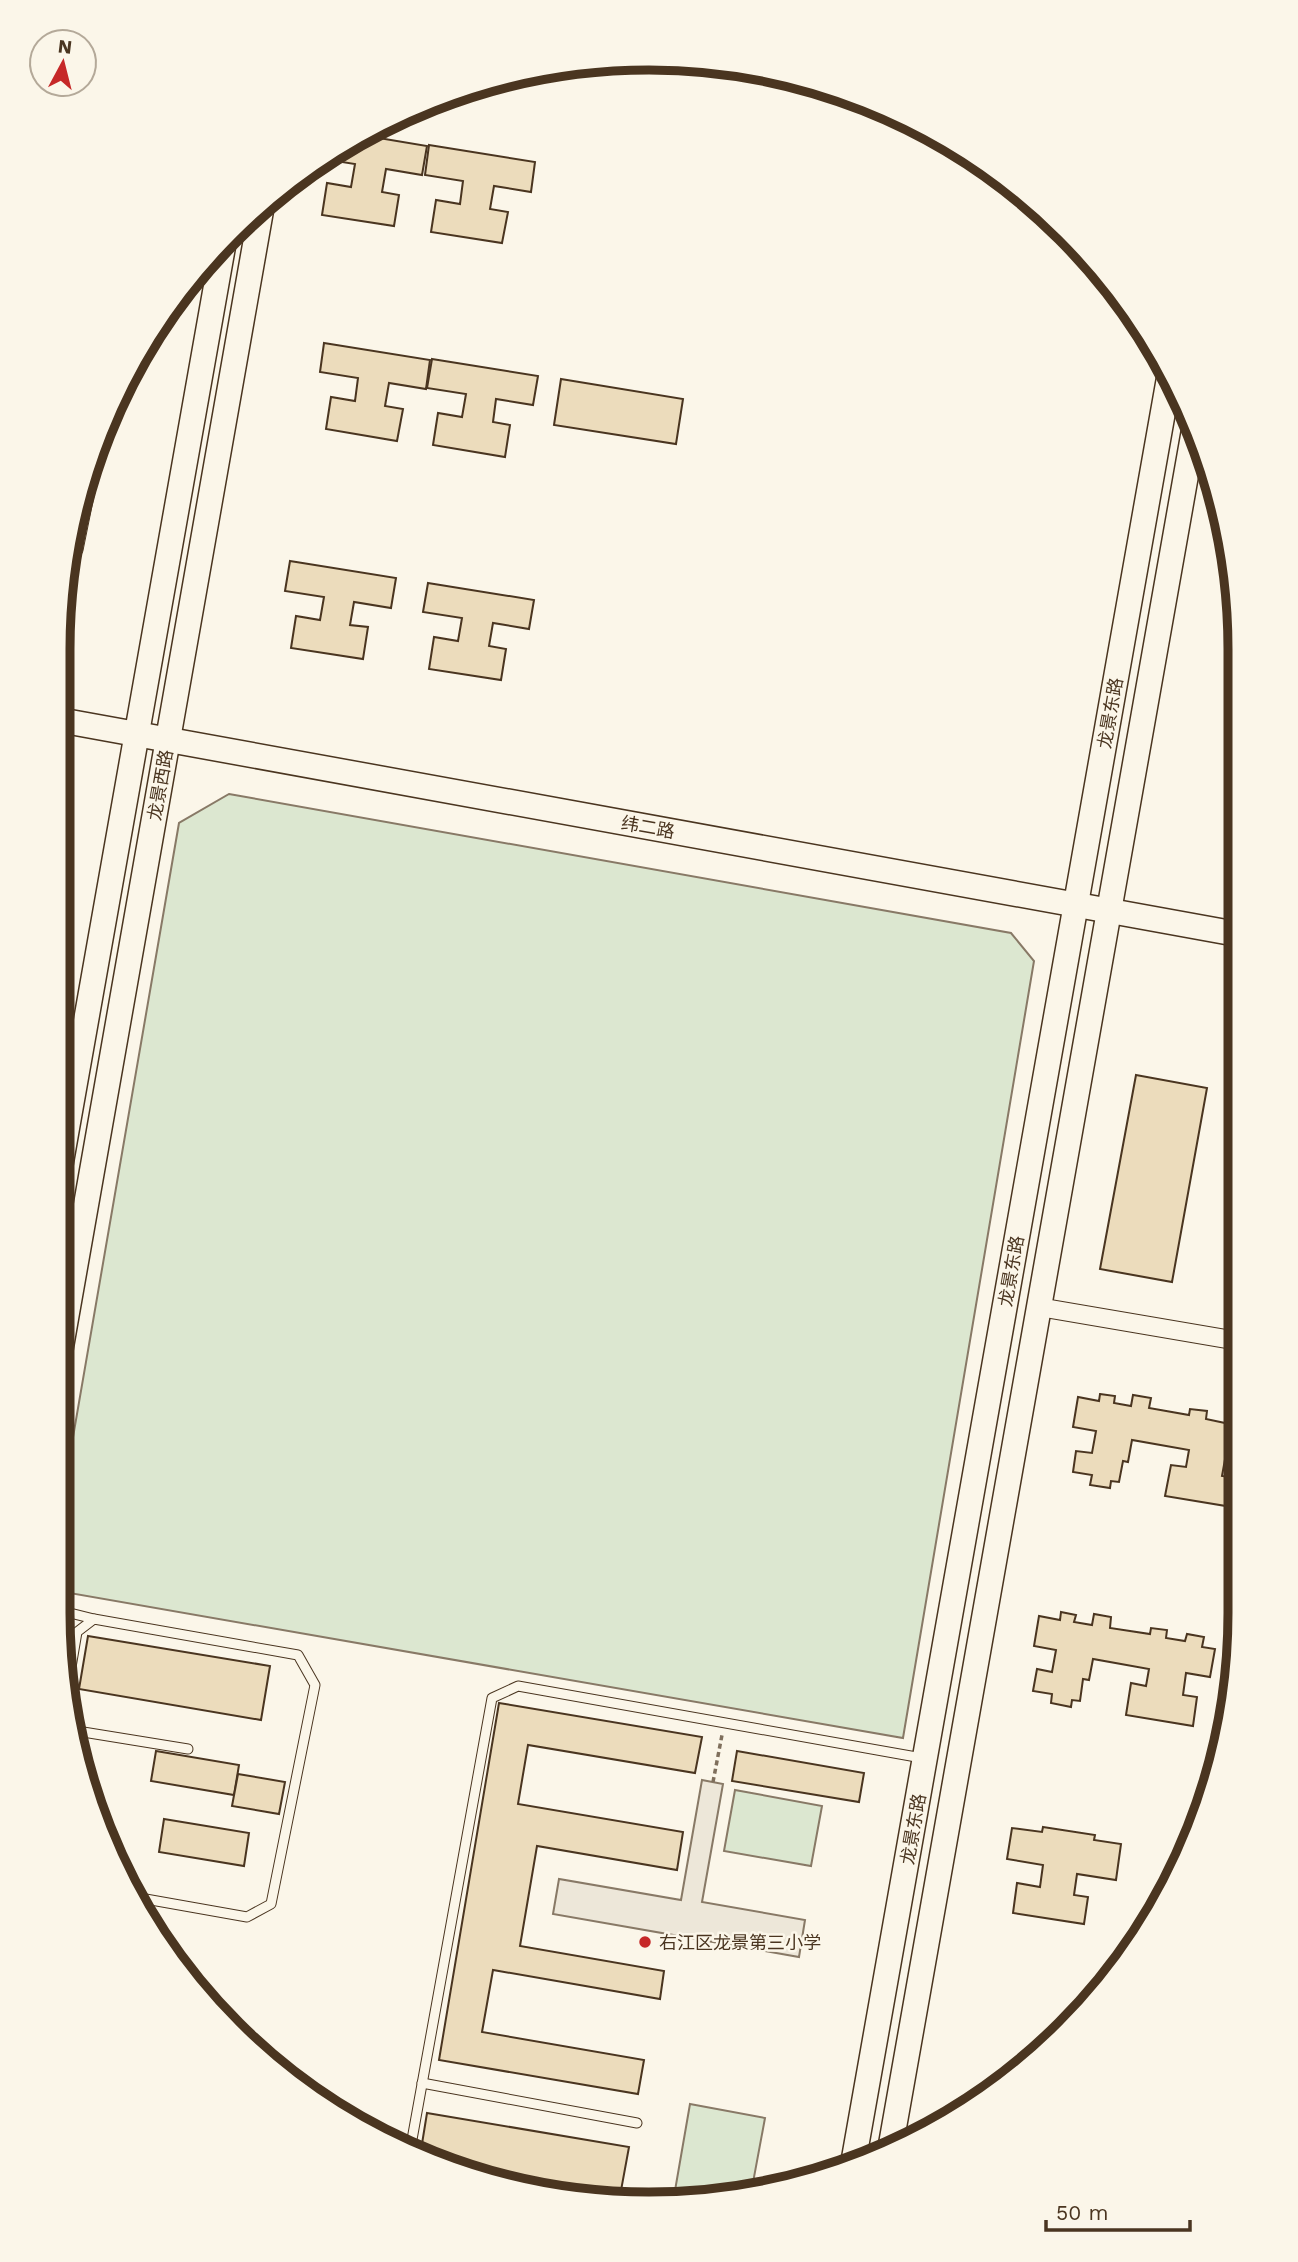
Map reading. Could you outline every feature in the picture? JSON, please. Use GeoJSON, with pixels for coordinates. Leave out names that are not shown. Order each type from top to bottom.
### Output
{"type":"FeatureCollection","features":[{"type":"Feature","properties":{"kind":"main road","name":"龙景西路"},"geometry":{"type":"LineString","coordinates":[[70,1296],[259,222]]}},
{"type":"Feature","properties":{"kind":"main road","name":"龙景西路"},"geometry":{"type":"LineString","coordinates":[[70,1111],[221,260]]}},
{"type":"Feature","properties":{"kind":"main road","name":"龙景东路"},"geometry":{"type":"LineString","coordinates":[[855,2154],[1167,391]]}},
{"type":"Feature","properties":{"kind":"main road","name":"龙景东路"},"geometry":{"type":"LineString","coordinates":[[892,2138],[1191,447]]}},
{"type":"Feature","properties":{"kind":"main road","name":"纬二路"},"geometry":{"type":"LineString","coordinates":[[70,722],[1228,932]]}},
{"type":"Feature","properties":{"kind":"street"},"geometry":{"type":"LineString","coordinates":[[1039,1307],[1228,1339]]}},
{"type":"Feature","properties":{"kind":"lane"},"geometry":{"type":"LineString","coordinates":[[70,1613],[298,1656],[315,1685],[271,1904],[247,1917],[146,1899]]}},
{"type":"Feature","properties":{"kind":"lane"},"geometry":{"type":"LineString","coordinates":[[72,1661],[77,1632],[94,1619]]}},
{"type":"Feature","properties":{"kind":"lane"},"geometry":{"type":"LineString","coordinates":[[412,2141],[492,1698],[517,1686],[925,1759]]}},
{"type":"Feature","properties":{"kind":"lane"},"geometry":{"type":"LineString","coordinates":[[82,1732],[188,1749]]}},
{"type":"Feature","properties":{"kind":"lane"},"geometry":{"type":"LineString","coordinates":[[422,2083],[637,2123]]}},
{"type":"Feature","properties":{"kind":"path"},"geometry":{"type":"LineString","coordinates":[[713,1782],[724,1723]]}},
{"type":"Feature","properties":{"kind":"green space"},"geometry":{"type":"Polygon","coordinates":[[[229,794],[1011,933],[1034,961],[903,1738],[70,1593],[70,1454],[179,823],[229,794]]]}},
{"type":"Feature","properties":{"kind":"green space"},"geometry":{"type":"Polygon","coordinates":[[[735,1790],[822,1806],[811,1866],[724,1851],[735,1790]]]}},
{"type":"Feature","properties":{"kind":"green space"},"geometry":{"type":"Polygon","coordinates":[[[690,2104],[765,2118],[753,2182],[675,2191],[690,2104]]]}},
{"type":"Feature","properties":{"kind":"shaded area"},"geometry":{"type":"Polygon","coordinates":[[[702,1780],[723,1784],[702,1902],[805,1920],[799,1957],[553,1914],[559,1879],[681,1900],[702,1780]]]}},
{"type":"Feature","properties":{"kind":"building"},"geometry":{"type":"Polygon","coordinates":[[[378,138],[427,146],[422,175],[386,169],[382,192],[399,195],[394,226],[322,215],[327,183],[351,187],[355,164],[338,161],[378,138]]]}},
{"type":"Feature","properties":{"kind":"building"},"geometry":{"type":"Polygon","coordinates":[[[429,145],[535,162],[531,192],[494,186],[490,209],[508,212],[502,243],[431,232],[436,200],[460,204],[463,181],[425,175],[429,145]]]}},
{"type":"Feature","properties":{"kind":"building"},"geometry":{"type":"Polygon","coordinates":[[[324,343],[430,360],[426,389],[389,383],[385,406],[403,409],[397,441],[326,429],[331,397],[355,401],[358,378],[320,372],[324,343]]]}},
{"type":"Feature","properties":{"kind":"building"},"geometry":{"type":"Polygon","coordinates":[[[432,359],[538,376],[533,405],[496,399],[493,422],[510,425],[505,457],[433,445],[438,413],[462,417],[466,394],[427,388],[432,359]]]}},
{"type":"Feature","properties":{"kind":"building"},"geometry":{"type":"Polygon","coordinates":[[[561,379],[683,399],[676,444],[554,425],[561,379]]]}},
{"type":"Feature","properties":{"kind":"building"},"geometry":{"type":"Polygon","coordinates":[[[290,561],[396,578],[391,608],[354,602],[350,625],[368,627],[363,659],[291,648],[296,616],[320,620],[324,597],[285,591],[290,561]]]}},
{"type":"Feature","properties":{"kind":"building"},"geometry":{"type":"Polygon","coordinates":[[[428,583],[534,600],[529,629],[493,623],[489,646],[506,649],[501,680],[429,669],[434,637],[458,641],[462,618],[423,612],[428,583]]]}},
{"type":"Feature","properties":{"kind":"building"},"geometry":{"type":"Polygon","coordinates":[[[1136,1075],[1207,1088],[1172,1282],[1100,1269],[1136,1075]]]}},
{"type":"Feature","properties":{"kind":"building"},"geometry":{"type":"Polygon","coordinates":[[[1100,1394],[1115,1396],[1114,1403],[1131,1406],[1133,1395],[1151,1398],[1149,1408],[1189,1415],[1190,1409],[1207,1411],[1206,1419],[1225,1423],[1228,1415],[1228,1454],[1222,1476],[1228,1477],[1228,1506],[1165,1496],[1171,1465],[1186,1467],[1189,1450],[1132,1440],[1128,1462],[1123,1461],[1119,1482],[1111,1481],[1110,1488],[1090,1485],[1092,1475],[1073,1472],[1076,1451],[1092,1453],[1096,1431],[1073,1427],[1078,1397],[1099,1401],[1100,1394]]]}},
{"type":"Feature","properties":{"kind":"building"},"geometry":{"type":"Polygon","coordinates":[[[1061,1612],[1076,1615],[1074,1622],[1092,1625],[1094,1614],[1111,1617],[1110,1628],[1150,1634],[1151,1628],[1167,1630],[1166,1638],[1185,1641],[1187,1634],[1204,1637],[1202,1647],[1215,1649],[1210,1677],[1186,1673],[1183,1695],[1197,1697],[1193,1726],[1126,1715],[1131,1683],[1146,1686],[1149,1669],[1093,1659],[1089,1680],[1083,1679],[1080,1701],[1072,1700],[1071,1707],[1051,1703],[1052,1694],[1033,1691],[1037,1669],[1052,1672],[1056,1650],[1034,1646],[1039,1616],[1060,1620],[1061,1612]]]}},
{"type":"Feature","properties":{"kind":"building"},"geometry":{"type":"Polygon","coordinates":[[[88,1636],[270,1666],[261,1720],[79,1689],[88,1636]]]}},
{"type":"Feature","properties":{"kind":"building"},"geometry":{"type":"Polygon","coordinates":[[[499,1703],[702,1737],[695,1773],[528,1745],[518,1804],[683,1832],[677,1870],[537,1846],[520,1946],[664,1971],[660,1999],[493,1970],[482,2032],[644,2060],[638,2094],[439,2060],[499,1703]]]}},
{"type":"Feature","properties":{"kind":"building"},"geometry":{"type":"Polygon","coordinates":[[[156,1751],[239,1765],[234,1795],[151,1781],[156,1751]]]}},
{"type":"Feature","properties":{"kind":"building"},"geometry":{"type":"Polygon","coordinates":[[[737,1751],[864,1773],[859,1802],[732,1781],[737,1751]]]}},
{"type":"Feature","properties":{"kind":"building"},"geometry":{"type":"Polygon","coordinates":[[[238,1774],[285,1782],[279,1814],[232,1806],[238,1774]]]}},
{"type":"Feature","properties":{"kind":"building"},"geometry":{"type":"Polygon","coordinates":[[[164,1819],[249,1833],[244,1866],[159,1852],[164,1819]]]}},
{"type":"Feature","properties":{"kind":"building"},"geometry":{"type":"Polygon","coordinates":[[[1043,1827],[1095,1835],[1094,1840],[1121,1844],[1116,1880],[1077,1874],[1074,1895],[1088,1897],[1084,1924],[1013,1913],[1017,1883],[1040,1887],[1043,1865],[1007,1859],[1012,1828],[1042,1832],[1043,1827]]]}},
{"type":"Feature","properties":{"kind":"building"},"geometry":{"type":"Polygon","coordinates":[[[427,2113],[629,2147],[621,2191],[536,2181],[463,2161],[422,2146],[427,2113]]]}},
{"type":"Feature","properties":{"kind":"place","name":"右江区龙景第三小学"},"geometry":{"type":"Point","coordinates":[645,1942]}}]}
